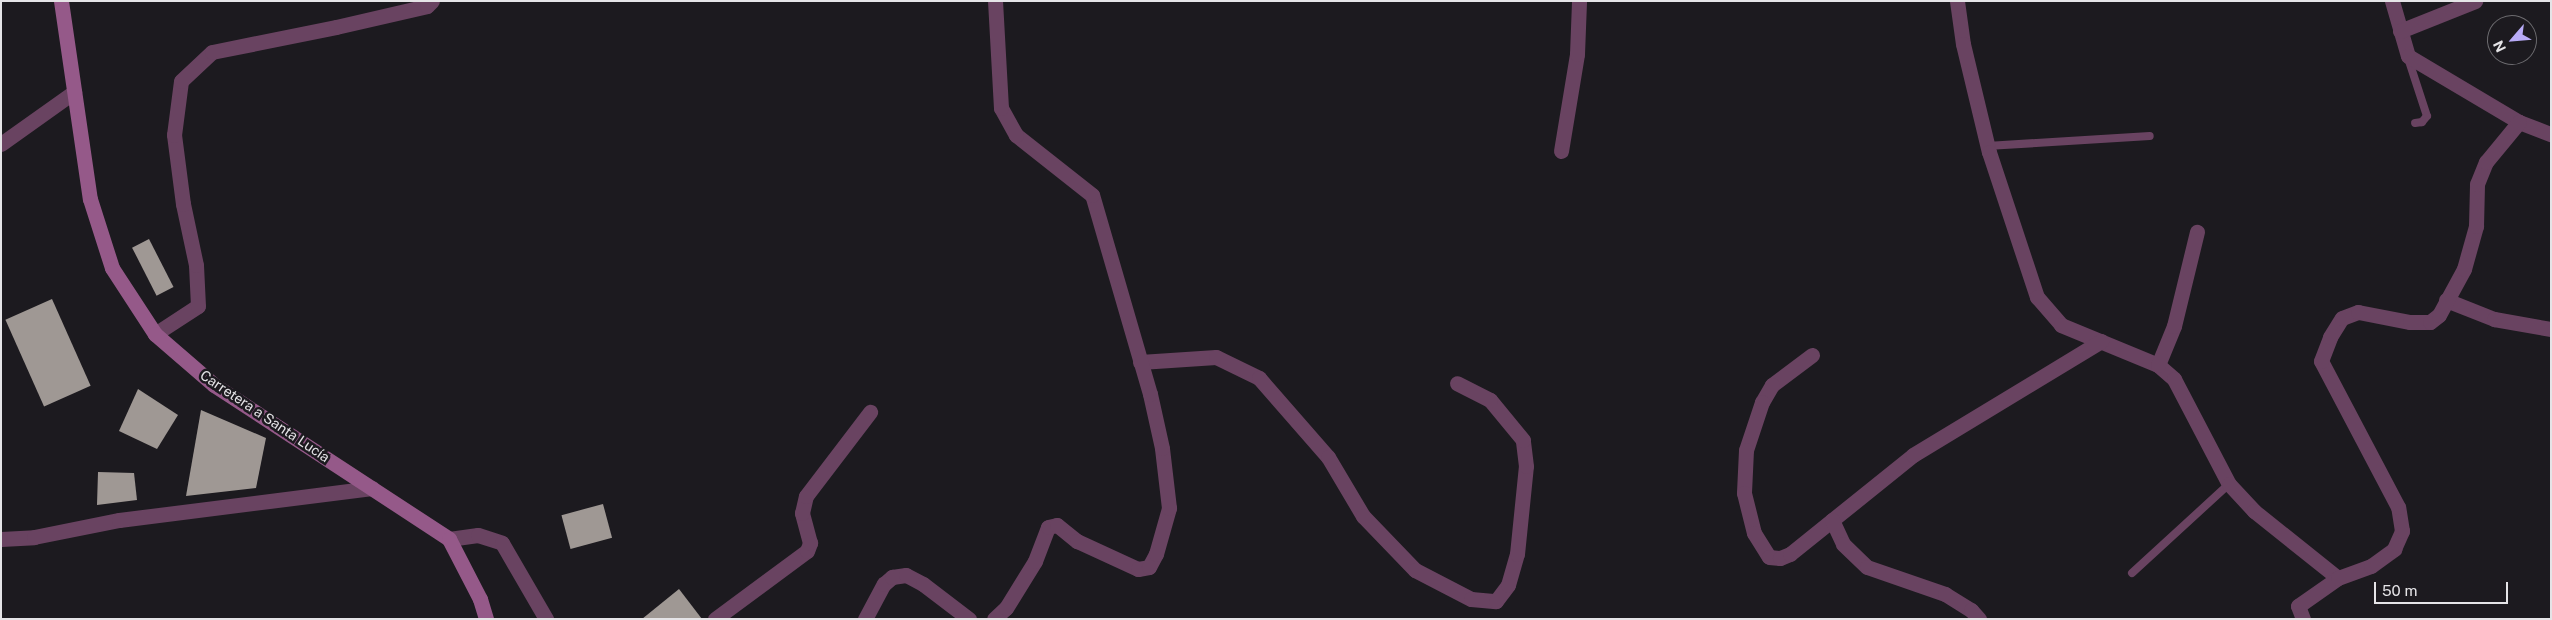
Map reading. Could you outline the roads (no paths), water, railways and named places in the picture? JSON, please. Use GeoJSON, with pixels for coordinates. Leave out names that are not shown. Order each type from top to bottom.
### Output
{"type":"FeatureCollection","features":[{"type":"Feature","properties":{"kind":"main road","name":"Carretera a Santa Lucía"},"geometry":{"type":"LineString","coordinates":[[60,1],[90,199],[112,268],[155,334],[214,385],[449,539],[480,599],[486,619]]}},
{"type":"Feature","properties":{"kind":"street"},"geometry":{"type":"LineString","coordinates":[[155,334],[198,306],[196,265],[183,204],[174,135],[181,81],[212,52],[427,6],[432,1]]}},
{"type":"Feature","properties":{"kind":"street"},"geometry":{"type":"LineString","coordinates":[[994,619],[1006,608],[1035,561],[1048,527],[1057,525],[1077,540],[1138,569],[1149,568],[1169,508],[1162,448],[1140,362],[1092,195],[1016,135],[1001,108],[995,1]]}},
{"type":"Feature","properties":{"kind":"street"},"geometry":{"type":"LineString","coordinates":[[1560,151],[1577,54],[1579,1]]}},
{"type":"Feature","properties":{"kind":"street"},"geometry":{"type":"LineString","coordinates":[[1957,1],[1963,44],[1987,146],[2037,297],[2061,325],[2158,365],[2174,379],[2229,484],[2254,511],[2338,578]]}},
{"type":"Feature","properties":{"kind":"street"},"geometry":{"type":"LineString","coordinates":[[2392,1],[2408,56],[2519,122],[2551,134]]}},
{"type":"Feature","properties":{"kind":"street"},"geometry":{"type":"LineString","coordinates":[[2400,31],[2475,1]]}},
{"type":"Feature","properties":{"kind":"street"},"geometry":{"type":"LineString","coordinates":[[1,144],[74,92]]}},
{"type":"Feature","properties":{"kind":"street"},"geometry":{"type":"LineString","coordinates":[[2303,619],[2298,606],[2338,578],[2379,560],[2394,549],[2402,531],[2398,506],[2321,361],[2330,337],[2342,318],[2358,312],[2410,322],[2430,322],[2439,315],[2464,269],[2476,226],[2477,184],[2486,162],[2519,122]]}},
{"type":"Feature","properties":{"kind":"street"},"geometry":{"type":"LineString","coordinates":[[2158,365],[2174,326],[2197,232]]}},
{"type":"Feature","properties":{"kind":"street"},"geometry":{"type":"LineString","coordinates":[[2446,300],[2494,319],[2551,329]]}},
{"type":"Feature","properties":{"kind":"street"},"geometry":{"type":"LineString","coordinates":[[1812,355],[1772,385],[1762,402],[1746,450],[1744,493],[1754,533],[1769,558],[1780,558],[1790,554],[1913,455],[2101,341]]}},
{"type":"Feature","properties":{"kind":"street"},"geometry":{"type":"LineString","coordinates":[[1140,362],[1216,357],[1259,378],[1328,457],[1363,516],[1415,570],[1471,599],[1496,601],[1508,586],[1517,554],[1526,466],[1523,440],[1490,400],[1457,383]]}},
{"type":"Feature","properties":{"kind":"street"},"geometry":{"type":"LineString","coordinates":[[715,619],[807,551],[810,542],[802,513],[806,496],[870,412]]}},
{"type":"Feature","properties":{"kind":"street"},"geometry":{"type":"LineString","coordinates":[[1,539],[34,538],[120,520],[372,488]]}},
{"type":"Feature","properties":{"kind":"street"},"geometry":{"type":"LineString","coordinates":[[1832,520],[1842,544],[1867,567],[1945,594],[1971,610],[1979,619]]}},
{"type":"Feature","properties":{"kind":"street"},"geometry":{"type":"LineString","coordinates":[[449,539],[478,535],[502,543],[546,619]]}},
{"type":"Feature","properties":{"kind":"street"},"geometry":{"type":"LineString","coordinates":[[866,619],[884,584],[892,577],[906,576],[923,584],[969,619]]}},
{"type":"Feature","properties":{"kind":"lane"},"geometry":{"type":"LineString","coordinates":[[2408,56],[2427,116],[2422,122],[2415,123]]}},
{"type":"Feature","properties":{"kind":"lane"},"geometry":{"type":"LineString","coordinates":[[1987,146],[2150,136]]}},
{"type":"Feature","properties":{"kind":"lane"},"geometry":{"type":"LineString","coordinates":[[2132,573],[2229,484]]}}]}
